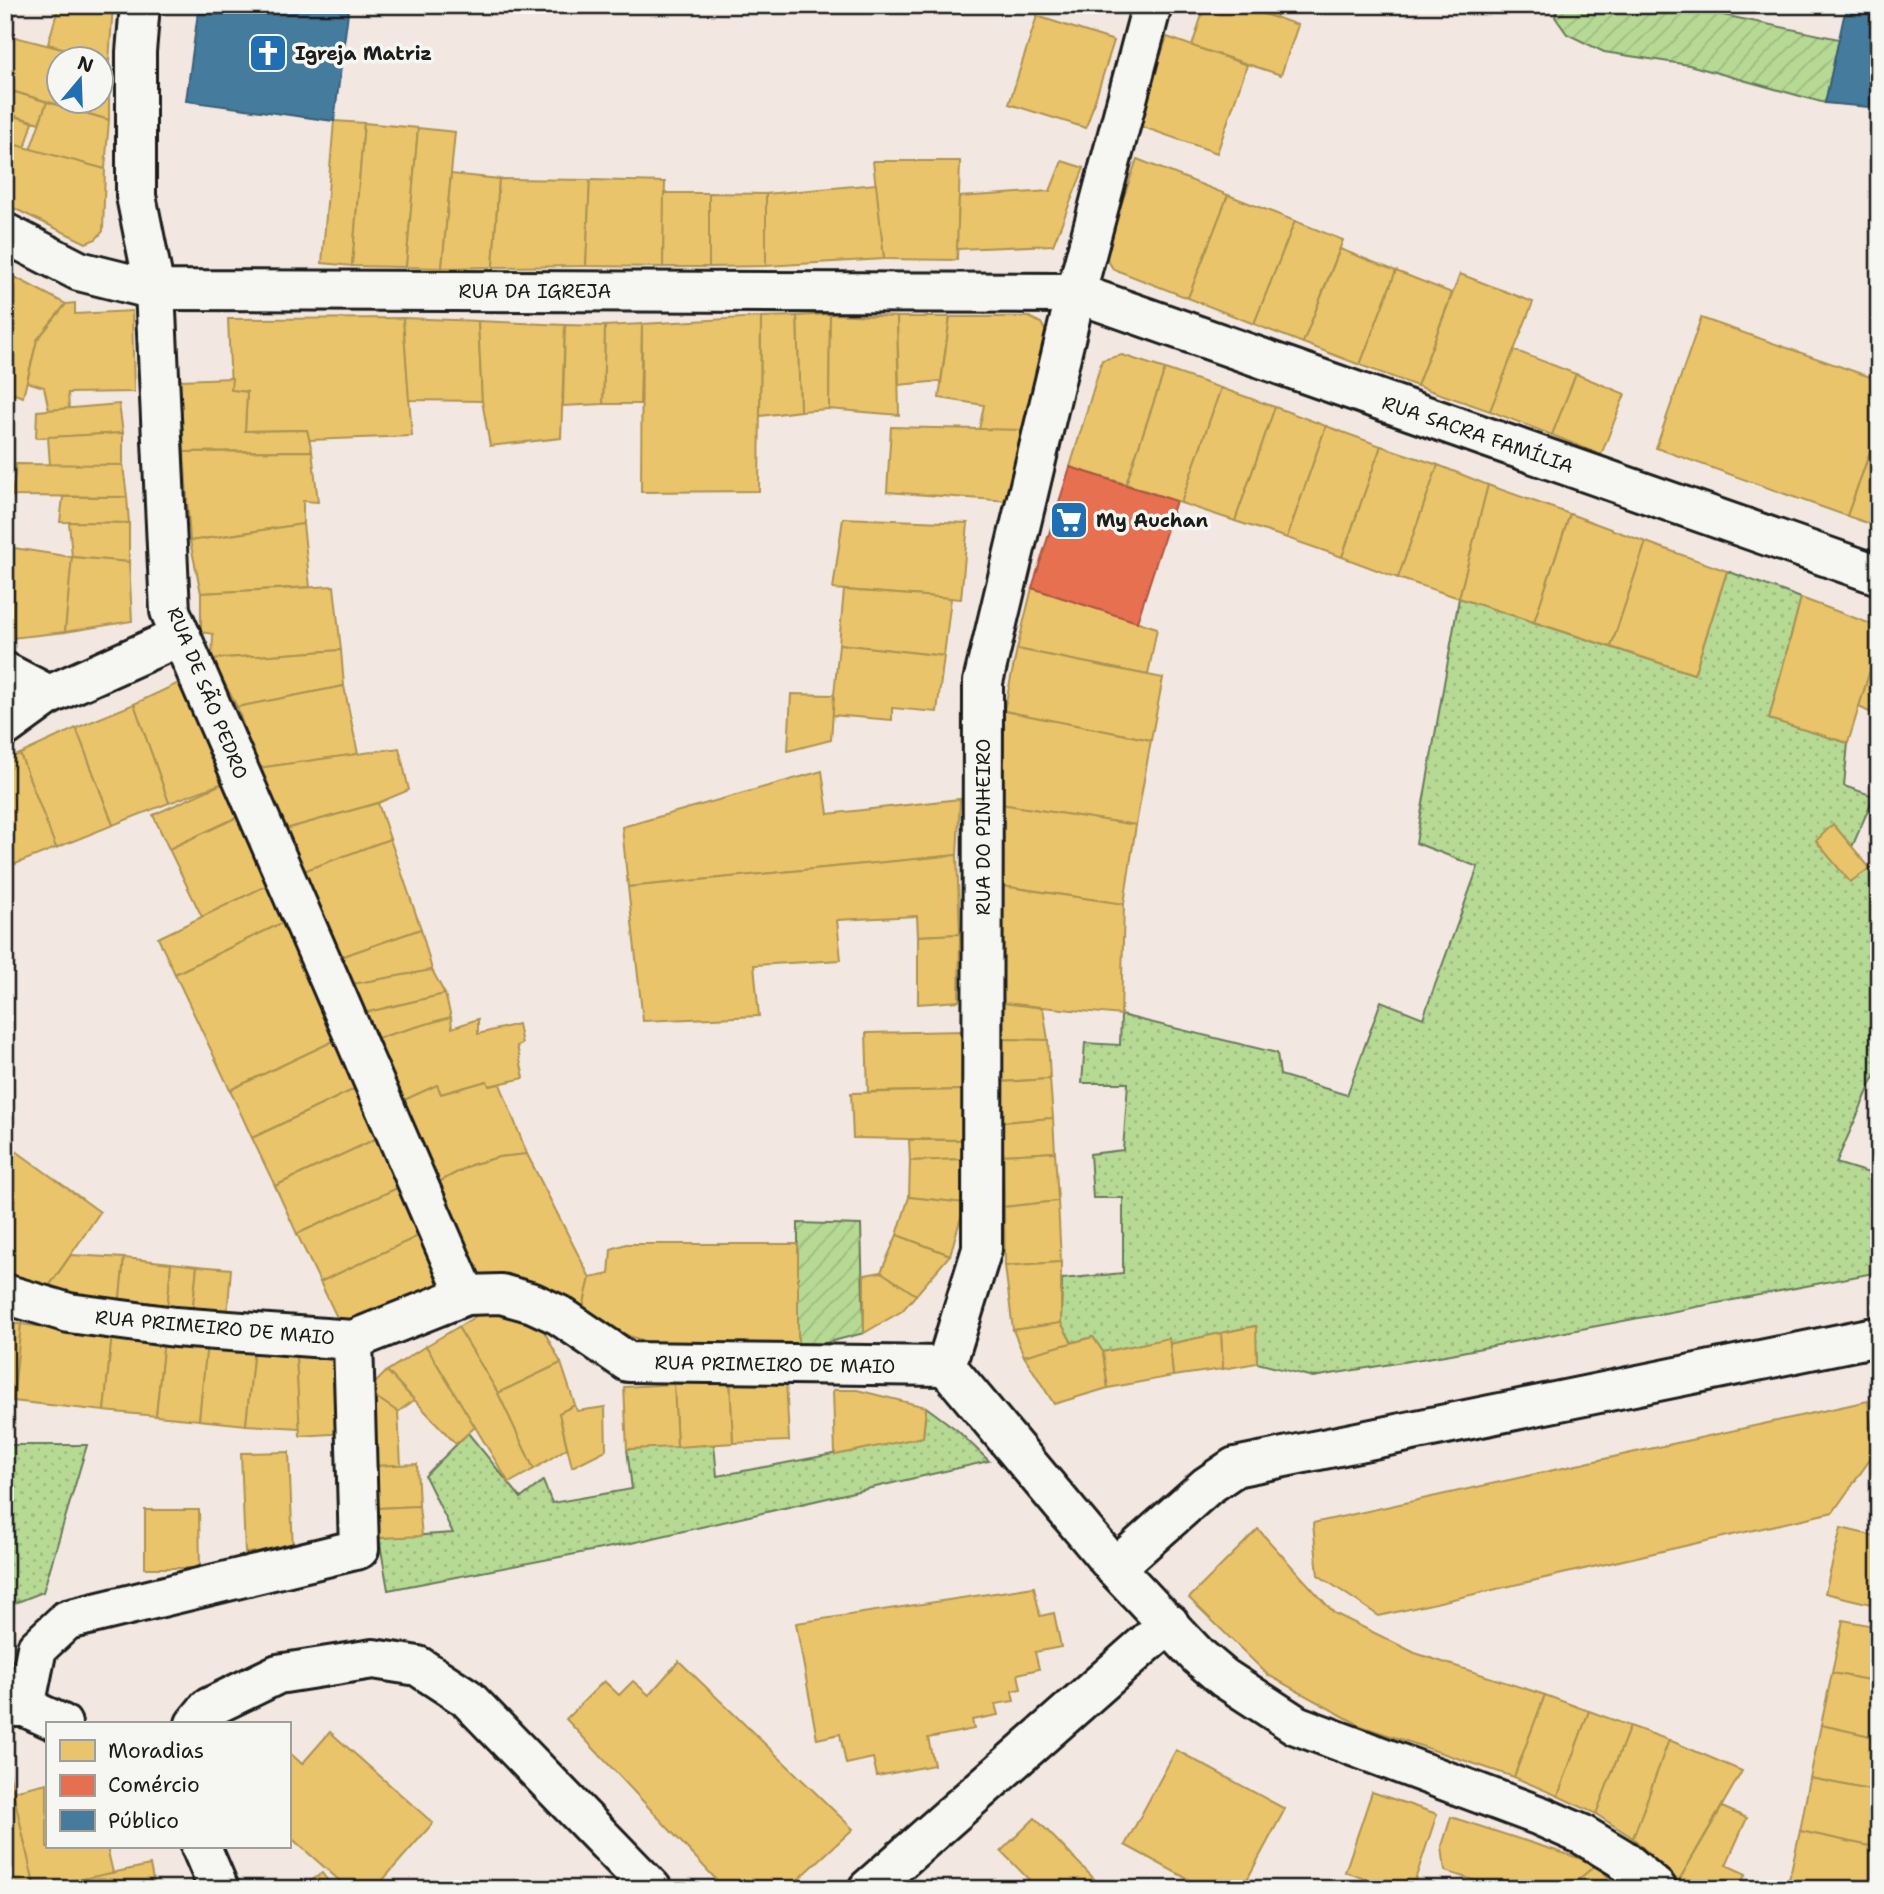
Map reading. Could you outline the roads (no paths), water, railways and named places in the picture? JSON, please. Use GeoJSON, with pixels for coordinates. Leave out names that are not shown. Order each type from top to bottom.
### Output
{"type":"FeatureCollection","features":[{"type":"Feature","properties":{"kind":"street","name":"RUA DE SÃO PEDRO"},"geometry":{"type":"LineString","coordinates":[[140,5],[136,52],[136,196],[155,290],[170,611],[466,1295]]}},
{"type":"Feature","properties":{"kind":"street","name":"RUA DO PINHEIRO"},"geometry":{"type":"LineString","coordinates":[[946,1366],[982,1249],[984,682],[1076,293],[1152,5]]}},
{"type":"Feature","properties":{"kind":"street","name":"RUA DA IGREJA"},"geometry":{"type":"LineString","coordinates":[[5,233],[79,271],[155,290],[1076,293]]}},
{"type":"Feature","properties":{"kind":"street","name":"RUA SACRA FAMÍLIA"},"geometry":{"type":"LineString","coordinates":[[1076,293],[1879,575]]}},
{"type":"Feature","properties":{"kind":"street"},"geometry":{"type":"LineString","coordinates":[[5,727],[49,695],[181,636]]}},
{"type":"Feature","properties":{"kind":"street"},"geometry":{"type":"LineString","coordinates":[[5,672],[49,695]]}},
{"type":"Feature","properties":{"kind":"street","name":"RUA PRIMEIRO DE MAIO"},"geometry":{"type":"LineString","coordinates":[[5,1294],[69,1313],[162,1325],[353,1340],[466,1295],[501,1294],[533,1303],[559,1315],[628,1362],[946,1366]]}},
{"type":"Feature","properties":{"kind":"street"},"geometry":{"type":"LineString","coordinates":[[1115,1568],[1207,1486],[1235,1467],[1879,1336]]}},
{"type":"Feature","properties":{"kind":"street"},"geometry":{"type":"LineString","coordinates":[[56,1722],[15,1707],[37,1647],[67,1620],[359,1549],[353,1340]]}},
{"type":"Feature","properties":{"kind":"street"},"geometry":{"type":"LineString","coordinates":[[946,1366],[1115,1568],[1198,1656],[1224,1678],[1296,1725],[1570,1829],[1620,1858],[1657,1889]]}},
{"type":"Feature","properties":{"kind":"street"},"geometry":{"type":"LineString","coordinates":[[868,1889],[1169,1623]]}},
{"type":"Feature","properties":{"kind":"street"},"geometry":{"type":"LineString","coordinates":[[197,1722],[208,1708],[278,1674],[373,1659],[418,1666],[467,1698],[652,1889]]}},
{"type":"Feature","properties":{"kind":"street"},"geometry":{"type":"LineString","coordinates":[[201,1848],[219,1889]]}},
{"type":"Feature","properties":{"kind":"place","name":"Igreja Matriz"},"geometry":{"type":"Point","coordinates":[268,53]}},
{"type":"Feature","properties":{"kind":"place","name":"My Auchan"},"geometry":{"type":"Point","coordinates":[1069,520]}}]}
